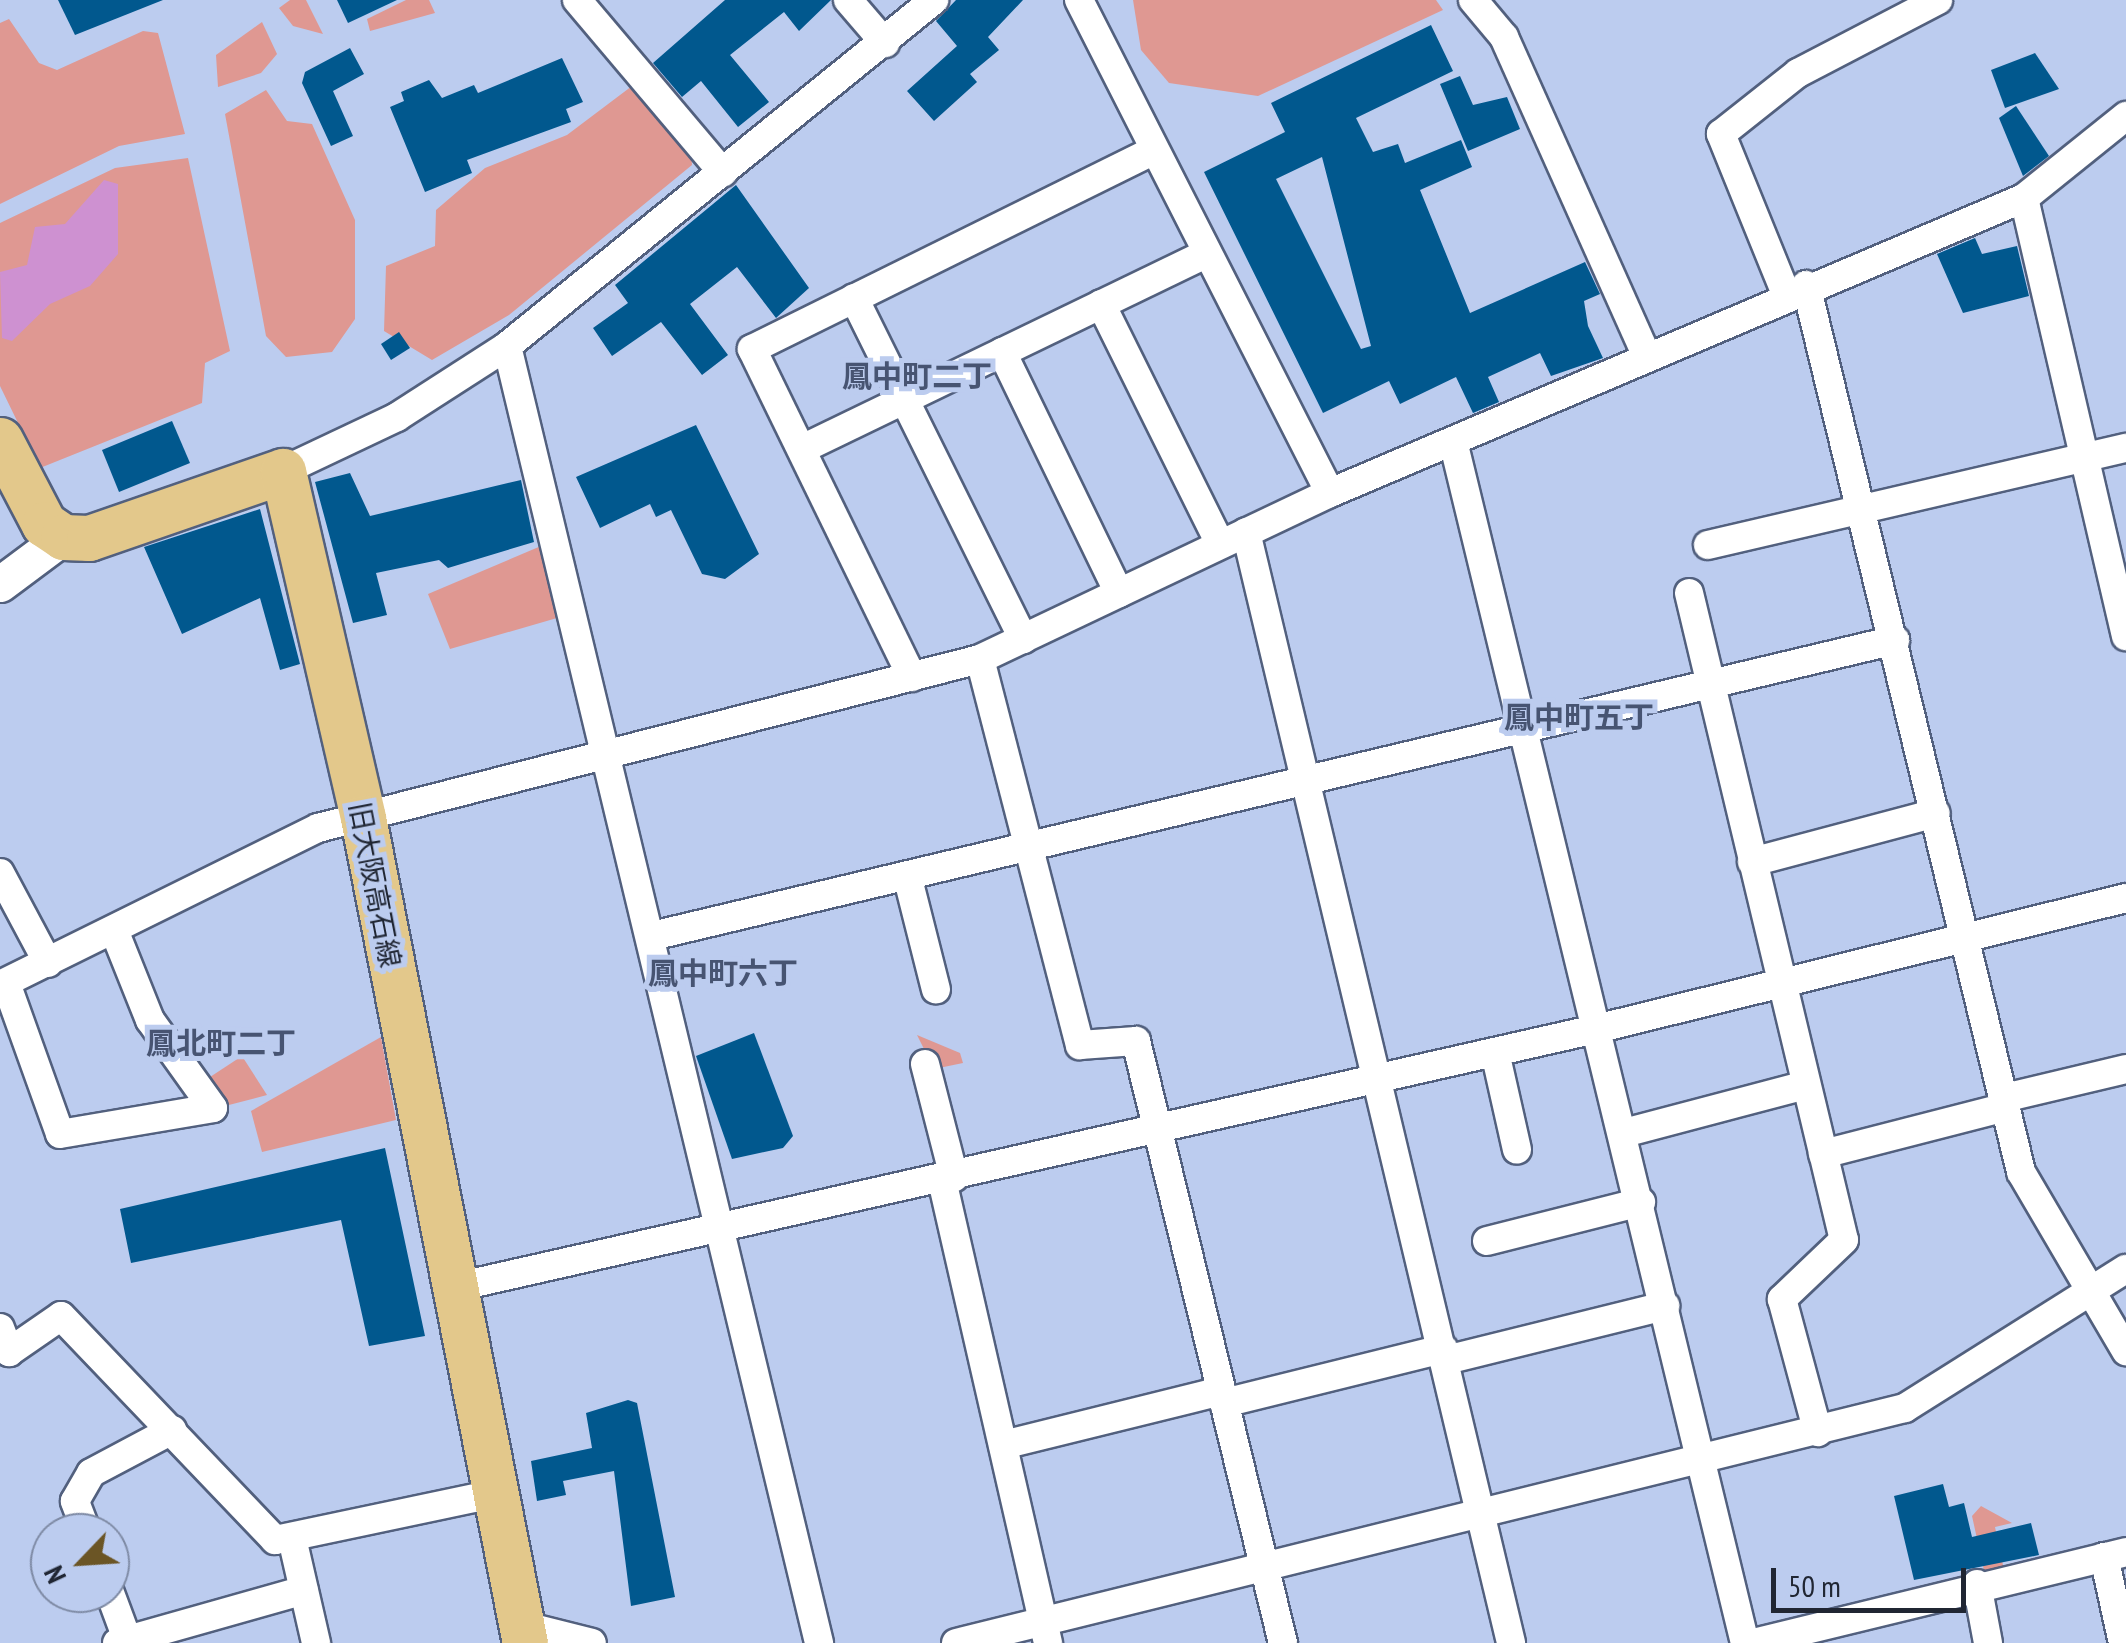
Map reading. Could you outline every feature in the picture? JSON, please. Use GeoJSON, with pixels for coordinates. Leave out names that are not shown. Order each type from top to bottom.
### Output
{"type":"FeatureCollection","features":[{"type":"Feature","properties":{"kind":"main road"},"geometry":{"type":"LineString","coordinates":[[0,440],[14,498],[63,537],[88,538],[283,471]]}},
{"type":"Feature","properties":{"kind":"main road","name":"旧大阪高石線"},"geometry":{"type":"LineString","coordinates":[[283,471],[363,818],[452,1288],[523,1634]]}},
{"type":"Feature","properties":{"kind":"street"},"geometry":{"type":"LineString","coordinates":[[577,0],[722,174]]}},
{"type":"Feature","properties":{"kind":"street"},"geometry":{"type":"LineString","coordinates":[[848,0],[885,43]]}},
{"type":"Feature","properties":{"kind":"street"},"geometry":{"type":"LineString","coordinates":[[283,471],[396,418],[507,346],[934,0]]}},
{"type":"Feature","properties":{"kind":"street"},"geometry":{"type":"LineString","coordinates":[[1079,0],[1330,493]]}},
{"type":"Feature","properties":{"kind":"street"},"geometry":{"type":"LineString","coordinates":[[1473,0],[1504,37],[1646,358]]}},
{"type":"Feature","properties":{"kind":"street"},"geometry":{"type":"LineString","coordinates":[[1938,0],[1798,73],[1721,134],[1796,289],[1867,510],[2021,1172],[2126,1350]]}},
{"type":"Feature","properties":{"kind":"street"},"geometry":{"type":"LineString","coordinates":[[114,930],[150,1020],[213,1108],[60,1134],[3,984],[318,828],[980,660],[1330,493],[1646,358],[1796,289],[2024,198],[2126,116]]}},
{"type":"Feature","properties":{"kind":"street"},"geometry":{"type":"LineString","coordinates":[[912,677],[752,348],[1153,151]]}},
{"type":"Feature","properties":{"kind":"street"},"geometry":{"type":"LineString","coordinates":[[2024,198],[2126,636]]}},
{"type":"Feature","properties":{"kind":"street"},"geometry":{"type":"LineString","coordinates":[[802,449],[1206,253]]}},
{"type":"Feature","properties":{"kind":"street"},"geometry":{"type":"LineString","coordinates":[[854,298],[1022,639]]}},
{"type":"Feature","properties":{"kind":"street"},"geometry":{"type":"LineString","coordinates":[[1101,304],[1233,538],[1307,784],[1445,1355],[1481,1514],[1502,1641]]}},
{"type":"Feature","properties":{"kind":"street"},"geometry":{"type":"LineString","coordinates":[[507,346],[819,1643]]}},
{"type":"Feature","properties":{"kind":"street"},"geometry":{"type":"LineString","coordinates":[[1002,352],[1119,593]]}},
{"type":"Feature","properties":{"kind":"street"},"geometry":{"type":"LineString","coordinates":[[1453,441],[1530,730],[1745,1643]]}},
{"type":"Feature","properties":{"kind":"street"},"geometry":{"type":"LineString","coordinates":[[1708,546],[2126,448]]}},
{"type":"Feature","properties":{"kind":"street"},"geometry":{"type":"LineString","coordinates":[[0,584],[63,537]]}},
{"type":"Feature","properties":{"kind":"street"},"geometry":{"type":"LineString","coordinates":[[1689,593],[1844,1240],[1782,1299],[1818,1432]]}},
{"type":"Feature","properties":{"kind":"street"},"geometry":{"type":"LineString","coordinates":[[652,936],[1032,851],[1895,640]]}},
{"type":"Feature","properties":{"kind":"street"},"geometry":{"type":"LineString","coordinates":[[980,660],[1080,1046],[1136,1041],[1283,1643]]}},
{"type":"Feature","properties":{"kind":"street"},"geometry":{"type":"LineString","coordinates":[[1752,862],[1936,813]]}},
{"type":"Feature","properties":{"kind":"street"},"geometry":{"type":"LineString","coordinates":[[0,872],[48,962]]}},
{"type":"Feature","properties":{"kind":"street"},"geometry":{"type":"LineString","coordinates":[[908,879],[936,990]]}},
{"type":"Feature","properties":{"kind":"street"},"geometry":{"type":"LineString","coordinates":[[452,1288],[722,1232],[1600,1028],[2126,898]]}},
{"type":"Feature","properties":{"kind":"street"},"geometry":{"type":"LineString","coordinates":[[1495,1052],[1518,1150]]}},
{"type":"Feature","properties":{"kind":"street"},"geometry":{"type":"LineString","coordinates":[[924,1064],[1002,1445],[1045,1632]]}},
{"type":"Feature","properties":{"kind":"street"},"geometry":{"type":"LineString","coordinates":[[1823,1154],[2126,1069]]}},
{"type":"Feature","properties":{"kind":"street"},"geometry":{"type":"LineString","coordinates":[[1624,1133],[1806,1086]]}},
{"type":"Feature","properties":{"kind":"street"},"geometry":{"type":"LineString","coordinates":[[1488,1241],[1640,1202]]}},
{"type":"Feature","properties":{"kind":"street"},"geometry":{"type":"LineString","coordinates":[[956,1643],[1045,1632],[1264,1569],[1818,1432],[1938,1392],[2126,1269]]}},
{"type":"Feature","properties":{"kind":"street"},"geometry":{"type":"LineString","coordinates":[[1002,1445],[1666,1306]]}},
{"type":"Feature","properties":{"kind":"street"},"geometry":{"type":"LineString","coordinates":[[0,1328],[9,1352],[61,1316],[275,1540],[494,1494]]}},
{"type":"Feature","properties":{"kind":"street"},"geometry":{"type":"LineString","coordinates":[[80,1513],[75,1501],[90,1473],[172,1430]]}},
{"type":"Feature","properties":{"kind":"street"},"geometry":{"type":"LineString","coordinates":[[292,1538],[316,1643]]}},
{"type":"Feature","properties":{"kind":"street"},"geometry":{"type":"LineString","coordinates":[[1753,1643],[1976,1584],[2115,1555],[2123,1643]]}},
{"type":"Feature","properties":{"kind":"street"},"geometry":{"type":"LineString","coordinates":[[1976,1584],[1988,1643]]}},
{"type":"Feature","properties":{"kind":"street"},"geometry":{"type":"LineString","coordinates":[[115,1613],[122,1641],[304,1590]]}},
{"type":"Feature","properties":{"kind":"street"},"geometry":{"type":"LineString","coordinates":[[523,1634],[592,1643]]}},
{"type":"Feature","properties":{"kind":"shaded area"},"geometry":{"type":"Polygon","coordinates":[[[290,0],[306,0],[323,34],[293,26],[279,8],[290,0]]]}},
{"type":"Feature","properties":{"kind":"shaded area"},"geometry":{"type":"Polygon","coordinates":[[[406,0],[429,0],[435,13],[370,31],[367,19],[406,0]]]}},
{"type":"Feature","properties":{"kind":"shaded area"},"geometry":{"type":"Polygon","coordinates":[[[1133,0],[1436,0],[1443,10],[1258,96],[1169,83],[1141,50],[1133,0]]]}},
{"type":"Feature","properties":{"kind":"shaded area"},"geometry":{"type":"Polygon","coordinates":[[[9,19],[39,63],[57,70],[143,31],[158,33],[185,134],[119,146],[0,204],[0,23],[9,19]]]}},
{"type":"Feature","properties":{"kind":"shaded area"},"geometry":{"type":"Polygon","coordinates":[[[262,22],[277,54],[261,73],[218,87],[216,55],[262,22]]]}},
{"type":"Feature","properties":{"kind":"shaded area"},"geometry":{"type":"Polygon","coordinates":[[[632,86],[691,152],[692,165],[509,315],[432,360],[384,331],[386,266],[435,246],[436,210],[485,168],[567,135],[632,86]]]}},
{"type":"Feature","properties":{"kind":"shaded area"},"geometry":{"type":"Polygon","coordinates":[[[266,90],[287,121],[312,124],[355,220],[355,319],[332,352],[286,357],[266,336],[225,114],[266,90]]]}},
{"type":"Feature","properties":{"kind":"shaded area"},"geometry":{"type":"Polygon","coordinates":[[[188,158],[230,351],[205,363],[202,403],[40,468],[0,386],[0,223],[115,168],[188,158]]]}},
{"type":"Feature","properties":{"kind":"shaded area"},"geometry":{"type":"Polygon","coordinates":[[[104,180],[118,184],[118,254],[90,286],[50,304],[12,341],[2,338],[0,272],[27,265],[35,227],[65,224],[104,180]]]}},
{"type":"Feature","properties":{"kind":"shaded area"},"geometry":{"type":"Polygon","coordinates":[[[541,546],[557,618],[450,649],[428,594],[541,546]]]}},
{"type":"Feature","properties":{"kind":"shaded area"},"geometry":{"type":"Polygon","coordinates":[[[917,1035],[960,1053],[963,1063],[934,1069],[917,1035]]]}},
{"type":"Feature","properties":{"kind":"shaded area"},"geometry":{"type":"Polygon","coordinates":[[[381,1037],[396,1120],[262,1152],[251,1111],[381,1037]]]}},
{"type":"Feature","properties":{"kind":"shaded area"},"geometry":{"type":"Polygon","coordinates":[[[242,1056],[267,1095],[225,1106],[207,1079],[242,1056]]]}},
{"type":"Feature","properties":{"kind":"shaded area"},"geometry":{"type":"Polygon","coordinates":[[[1981,1506],[2012,1523],[1995,1527],[2004,1570],[1985,1575],[1972,1516],[1981,1506]]]}},
{"type":"Feature","properties":{"kind":"building"},"geometry":{"type":"Polygon","coordinates":[[[58,0],[163,0],[75,35],[58,0]]]}},
{"type":"Feature","properties":{"kind":"building"},"geometry":{"type":"Polygon","coordinates":[[[337,0],[397,0],[348,23],[337,0]]]}},
{"type":"Feature","properties":{"kind":"building"},"geometry":{"type":"Polygon","coordinates":[[[725,0],[831,0],[799,31],[784,12],[730,55],[769,102],[738,127],[701,81],[682,97],[653,63],[725,0]]]}},
{"type":"Feature","properties":{"kind":"building"},"geometry":{"type":"Polygon","coordinates":[[[956,0],[1023,0],[988,37],[999,50],[970,74],[977,82],[934,121],[907,91],[957,46],[936,21],[956,0]]]}},
{"type":"Feature","properties":{"kind":"building"},"geometry":{"type":"Polygon","coordinates":[[[1431,25],[1453,71],[1356,118],[1373,152],[1398,144],[1405,163],[1461,140],[1472,167],[1420,190],[1470,313],[1585,262],[1600,294],[1584,301],[1588,326],[1603,358],[1551,376],[1540,353],[1488,377],[1499,402],[1473,413],[1456,377],[1400,404],[1389,381],[1323,413],[1204,172],[1285,132],[1271,103],[1431,25]],[[1322,157],[1276,179],[1361,349],[1371,346],[1322,157]]]}},
{"type":"Feature","properties":{"kind":"building"},"geometry":{"type":"Polygon","coordinates":[[[350,48],[364,74],[333,91],[353,136],[331,146],[302,83],[305,72],[350,48]]]}},
{"type":"Feature","properties":{"kind":"building"},"geometry":{"type":"Polygon","coordinates":[[[2035,53],[2059,89],[2005,108],[1991,70],[2035,53]]]}},
{"type":"Feature","properties":{"kind":"building"},"geometry":{"type":"Polygon","coordinates":[[[562,58],[583,102],[566,109],[571,122],[467,160],[472,173],[425,192],[390,107],[404,101],[401,92],[429,80],[442,98],[474,85],[478,93],[562,58]]]}},
{"type":"Feature","properties":{"kind":"building"},"geometry":{"type":"Polygon","coordinates":[[[1460,76],[1473,105],[1507,97],[1520,129],[1468,151],[1440,84],[1460,76]]]}},
{"type":"Feature","properties":{"kind":"building"},"geometry":{"type":"Polygon","coordinates":[[[2016,106],[2049,156],[2023,176],[1999,118],[2016,106]]]}},
{"type":"Feature","properties":{"kind":"building"},"geometry":{"type":"Polygon","coordinates":[[[736,185],[809,288],[776,318],[737,267],[690,304],[728,355],[702,375],[661,322],[612,356],[593,328],[628,303],[615,285],[736,185]]]}},
{"type":"Feature","properties":{"kind":"building"},"geometry":{"type":"Polygon","coordinates":[[[1975,238],[1982,254],[2017,246],[2029,296],[1963,313],[1937,254],[1975,238]]]}},
{"type":"Feature","properties":{"kind":"building"},"geometry":{"type":"Polygon","coordinates":[[[399,332],[410,348],[391,360],[381,344],[399,332]]]}},
{"type":"Feature","properties":{"kind":"building"},"geometry":{"type":"Polygon","coordinates":[[[172,421],[190,463],[119,492],[102,450],[172,421]]]}},
{"type":"Feature","properties":{"kind":"building"},"geometry":{"type":"Polygon","coordinates":[[[696,425],[759,554],[725,579],[702,574],[671,510],[656,517],[650,504],[600,528],[576,477],[696,425]]]}},
{"type":"Feature","properties":{"kind":"building"},"geometry":{"type":"Polygon","coordinates":[[[350,473],[370,516],[521,480],[534,542],[448,568],[439,560],[376,573],[387,615],[353,623],[315,482],[350,473]]]}},
{"type":"Feature","properties":{"kind":"building"},"geometry":{"type":"Polygon","coordinates":[[[260,509],[300,664],[280,670],[260,598],[182,634],[144,547],[260,509]]]}},
{"type":"Feature","properties":{"kind":"building"},"geometry":{"type":"Polygon","coordinates":[[[754,1033],[793,1136],[783,1148],[732,1159],[696,1056],[754,1033]]]}},
{"type":"Feature","properties":{"kind":"building"},"geometry":{"type":"Polygon","coordinates":[[[385,1148],[425,1336],[369,1346],[341,1220],[131,1263],[120,1209],[385,1148]]]}},
{"type":"Feature","properties":{"kind":"building"},"geometry":{"type":"Polygon","coordinates":[[[628,1400],[637,1403],[675,1597],[631,1606],[614,1471],[563,1481],[566,1495],[537,1501],[531,1461],[592,1448],[586,1413],[628,1400]]]}},
{"type":"Feature","properties":{"kind":"building"},"geometry":{"type":"Polygon","coordinates":[[[1943,1484],[1949,1507],[1964,1503],[1972,1537],[2031,1523],[2039,1555],[1914,1580],[1894,1496],[1943,1484]]]}},
{"type":"Feature","properties":{"kind":"district","name":"鳳中町二丁"},"geometry":{"type":"Point","coordinates":[917,376]}},
{"type":"Feature","properties":{"kind":"district","name":"鳳中町五丁"},"geometry":{"type":"Point","coordinates":[1579,717]}},
{"type":"Feature","properties":{"kind":"district","name":"鳳中町六丁"},"geometry":{"type":"Point","coordinates":[723,973]}},
{"type":"Feature","properties":{"kind":"district","name":"鳳北町二丁"},"geometry":{"type":"Point","coordinates":[221,1043]}}]}
